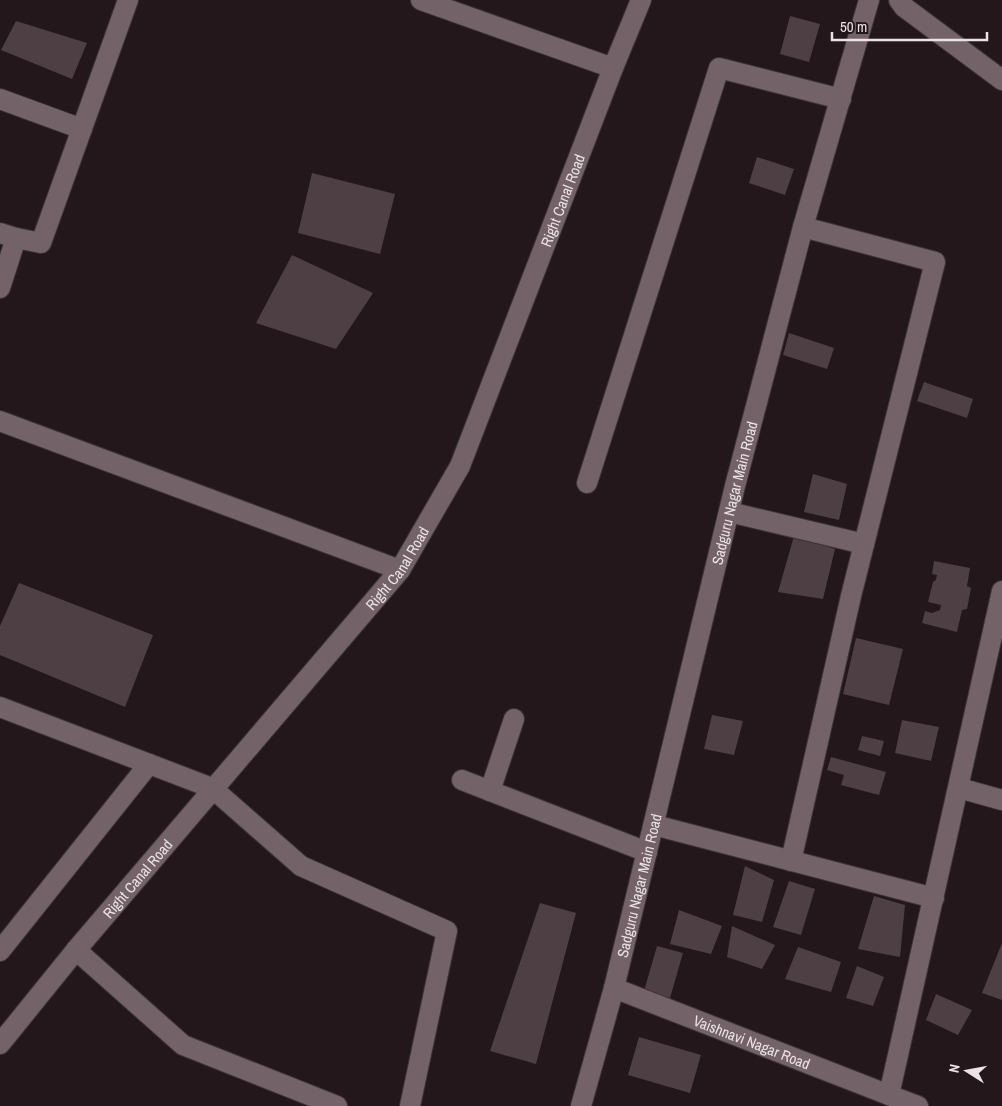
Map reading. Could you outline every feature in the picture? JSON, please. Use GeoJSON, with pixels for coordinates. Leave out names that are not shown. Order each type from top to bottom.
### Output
{"type":"FeatureCollection","features":[{"type":"Feature","properties":{"kind":"street"},"geometry":{"type":"LineString","coordinates":[[0,288],[8,235],[41,244],[128,0]]}},
{"type":"Feature","properties":{"kind":"street"},"geometry":{"type":"LineString","coordinates":[[421,0],[613,68]]}},
{"type":"Feature","properties":{"kind":"street","name":"Right Canal Road"},"geometry":{"type":"LineString","coordinates":[[0,1044],[212,788],[400,570],[460,466],[641,0]]}},
{"type":"Feature","properties":{"kind":"street","name":"Sadguru Nagar Main Road"},"geometry":{"type":"LineString","coordinates":[[581,1106],[614,988],[729,512],[803,227],[870,0]]}},
{"type":"Feature","properties":{"kind":"street"},"geometry":{"type":"LineString","coordinates":[[899,0],[904,6],[1002,80]]}},
{"type":"Feature","properties":{"kind":"street"},"geometry":{"type":"LineString","coordinates":[[588,483],[719,68],[841,98]]}},
{"type":"Feature","properties":{"kind":"street"},"geometry":{"type":"LineString","coordinates":[[0,99],[82,129]]}},
{"type":"Feature","properties":{"kind":"street"},"geometry":{"type":"LineString","coordinates":[[791,861],[864,544],[935,262],[803,227]]}},
{"type":"Feature","properties":{"kind":"street"},"geometry":{"type":"LineString","coordinates":[[0,421],[400,570]]}},
{"type":"Feature","properties":{"kind":"street"},"geometry":{"type":"LineString","coordinates":[[729,512],[864,544]]}},
{"type":"Feature","properties":{"kind":"street"},"geometry":{"type":"LineString","coordinates":[[889,1094],[959,788],[994,668],[1002,591]]}},
{"type":"Feature","properties":{"kind":"street"},"geometry":{"type":"LineString","coordinates":[[0,707],[212,788],[300,866],[447,931],[410,1106]]}},
{"type":"Feature","properties":{"kind":"street"},"geometry":{"type":"LineString","coordinates":[[490,791],[514,719]]}},
{"type":"Feature","properties":{"kind":"street"},"geometry":{"type":"LineString","coordinates":[[0,951],[148,764]]}},
{"type":"Feature","properties":{"kind":"street"},"geometry":{"type":"LineString","coordinates":[[462,780],[647,852]]}},
{"type":"Feature","properties":{"kind":"street"},"geometry":{"type":"LineString","coordinates":[[959,788],[1002,800]]}},
{"type":"Feature","properties":{"kind":"street"},"geometry":{"type":"LineString","coordinates":[[654,825],[934,898]]}},
{"type":"Feature","properties":{"kind":"street"},"geometry":{"type":"LineString","coordinates":[[76,950],[183,1045],[337,1106]]}},
{"type":"Feature","properties":{"kind":"street","name":"Vaishnavi Nagar Road"},"geometry":{"type":"LineString","coordinates":[[614,988],[918,1106]]}},
{"type":"Feature","properties":{"kind":"building"},"geometry":{"type":"Polygon","coordinates":[[[790,16],[820,24],[809,62],[780,54],[790,16]]]}},
{"type":"Feature","properties":{"kind":"building"},"geometry":{"type":"Polygon","coordinates":[[[16,21],[87,43],[72,79],[1,50],[16,21]]]}},
{"type":"Feature","properties":{"kind":"building"},"geometry":{"type":"Polygon","coordinates":[[[757,157],[794,169],[785,195],[749,183],[757,157]]]}},
{"type":"Feature","properties":{"kind":"building"},"geometry":{"type":"Polygon","coordinates":[[[312,173],[395,194],[380,254],[298,233],[312,173]]]}},
{"type":"Feature","properties":{"kind":"building"},"geometry":{"type":"Polygon","coordinates":[[[292,255],[373,293],[336,349],[256,323],[292,255]]]}},
{"type":"Feature","properties":{"kind":"building"},"geometry":{"type":"Polygon","coordinates":[[[789,333],[834,348],[827,369],[783,355],[789,333]]]}},
{"type":"Feature","properties":{"kind":"building"},"geometry":{"type":"Polygon","coordinates":[[[924,382],[973,399],[967,418],[917,401],[924,382]]]}},
{"type":"Feature","properties":{"kind":"building"},"geometry":{"type":"Polygon","coordinates":[[[813,474],[847,484],[839,520],[804,512],[813,474]]]}},
{"type":"Feature","properties":{"kind":"building"},"geometry":{"type":"Polygon","coordinates":[[[794,536],[835,549],[823,599],[778,592],[794,536]]]}},
{"type":"Feature","properties":{"kind":"building"},"geometry":{"type":"Polygon","coordinates":[[[934,561],[970,568],[967,586],[971,588],[967,609],[962,610],[957,632],[922,623],[925,611],[932,613],[940,610],[941,605],[928,602],[933,582],[936,580],[937,575],[932,574],[934,561]]]}},
{"type":"Feature","properties":{"kind":"building"},"geometry":{"type":"Polygon","coordinates":[[[19,583],[153,635],[125,707],[0,655],[0,626],[19,583]]]}},
{"type":"Feature","properties":{"kind":"building"},"geometry":{"type":"Polygon","coordinates":[[[856,638],[903,649],[889,705],[843,694],[856,638]]]}},
{"type":"Feature","properties":{"kind":"building"},"geometry":{"type":"Polygon","coordinates":[[[712,715],[743,721],[734,755],[704,749],[712,715]]]}},
{"type":"Feature","properties":{"kind":"building"},"geometry":{"type":"Polygon","coordinates":[[[902,720],[939,727],[931,761],[895,753],[902,720]]]}},
{"type":"Feature","properties":{"kind":"building"},"geometry":{"type":"Polygon","coordinates":[[[862,736],[884,741],[880,756],[858,750],[862,736]]]}},
{"type":"Feature","properties":{"kind":"building"},"geometry":{"type":"Polygon","coordinates":[[[831,757],[886,772],[879,795],[841,785],[844,775],[827,770],[831,757]]]}},
{"type":"Feature","properties":{"kind":"building"},"geometry":{"type":"Polygon","coordinates":[[[745,866],[774,880],[762,922],[733,915],[745,866]]]}},
{"type":"Feature","properties":{"kind":"building"},"geometry":{"type":"Polygon","coordinates":[[[789,881],[815,889],[801,935],[773,927],[789,881]]]}},
{"type":"Feature","properties":{"kind":"building"},"geometry":{"type":"Polygon","coordinates":[[[874,896],[905,905],[900,957],[858,949],[874,896]]]}},
{"type":"Feature","properties":{"kind":"building"},"geometry":{"type":"Polygon","coordinates":[[[540,903],[576,913],[536,1064],[490,1051],[540,903]]]}},
{"type":"Feature","properties":{"kind":"building"},"geometry":{"type":"Polygon","coordinates":[[[679,910],[722,926],[711,954],[670,944],[679,910]]]}},
{"type":"Feature","properties":{"kind":"building"},"geometry":{"type":"Polygon","coordinates":[[[732,926],[775,945],[762,969],[727,957],[732,926]]]}},
{"type":"Feature","properties":{"kind":"building"},"geometry":{"type":"Polygon","coordinates":[[[1002,943],[1002,1000],[982,993],[1002,943]]]}},
{"type":"Feature","properties":{"kind":"building"},"geometry":{"type":"Polygon","coordinates":[[[657,946],[683,953],[670,998],[644,991],[657,946]]]}},
{"type":"Feature","properties":{"kind":"building"},"geometry":{"type":"Polygon","coordinates":[[[798,947],[841,962],[831,992],[785,979],[798,947]]]}},
{"type":"Feature","properties":{"kind":"building"},"geometry":{"type":"Polygon","coordinates":[[[857,966],[884,977],[873,1006],[846,998],[857,966]]]}},
{"type":"Feature","properties":{"kind":"building"},"geometry":{"type":"Polygon","coordinates":[[[936,994],[972,1010],[958,1035],[926,1020],[936,994]]]}},
{"type":"Feature","properties":{"kind":"building"},"geometry":{"type":"Polygon","coordinates":[[[639,1037],[701,1055],[690,1093],[628,1075],[639,1037]]]}}]}
